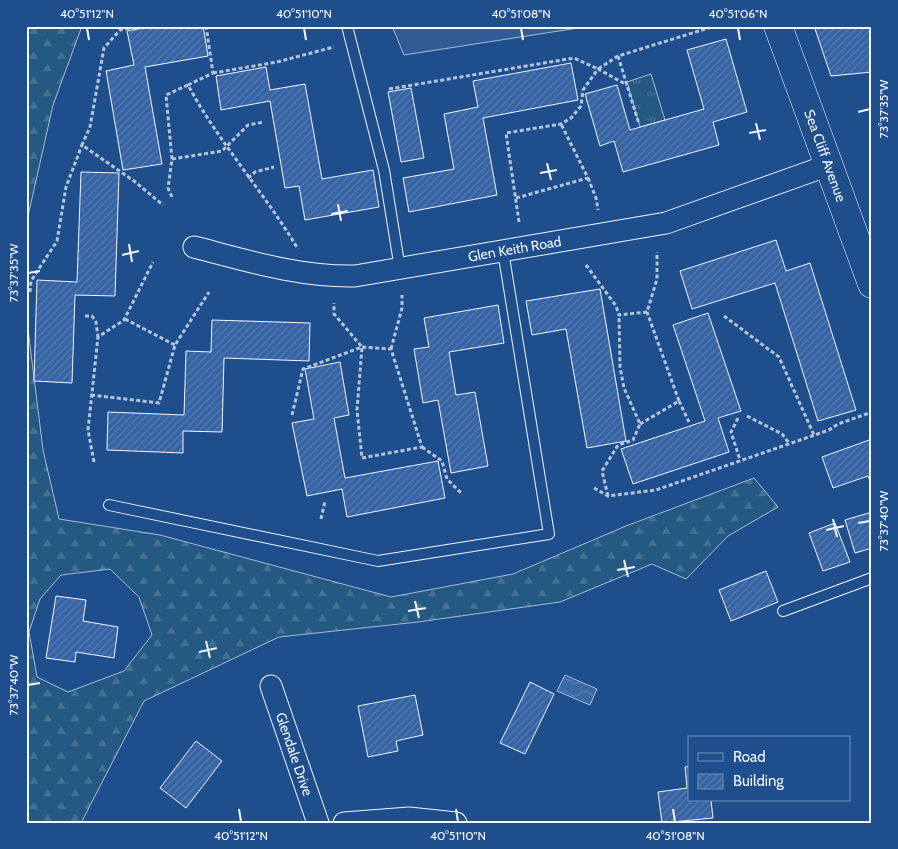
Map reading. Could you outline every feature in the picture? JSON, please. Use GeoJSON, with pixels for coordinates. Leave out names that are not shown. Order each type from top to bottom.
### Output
{"type":"FeatureCollection","features":[{"type":"Feature","properties":{"kind":"street","name":"Sea Cliff Avenue"},"geometry":{"type":"LineString","coordinates":[[778,26],[872,284]]}},
{"type":"Feature","properties":{"kind":"street","name":"Glen Keith Road"},"geometry":{"type":"LineString","coordinates":[[194,247],[281,270],[325,276],[355,276],[666,223],[829,165]]}},
{"type":"Feature","properties":{"kind":"street","name":"Glendale Drive"},"geometry":{"type":"LineString","coordinates":[[271,686],[318,823]]}},
{"type":"Feature","properties":{"kind":"street"},"geometry":{"type":"LineString","coordinates":[[344,823],[409,818],[456,823]]}},
{"type":"Feature","properties":{"kind":"lane"},"geometry":{"type":"LineString","coordinates":[[347,26],[384,170],[400,269]]}},
{"type":"Feature","properties":{"kind":"lane"},"geometry":{"type":"LineString","coordinates":[[108,505],[378,561],[549,534],[503,251]]}},
{"type":"Feature","properties":{"kind":"lane"},"geometry":{"type":"LineString","coordinates":[[783,610],[872,578]]}},
{"type":"Feature","properties":{"kind":"path"},"geometry":{"type":"LineString","coordinates":[[30,292],[31,281],[57,241],[66,186],[90,127],[104,48],[120,30],[142,26]]}},
{"type":"Feature","properties":{"kind":"path"},"geometry":{"type":"LineString","coordinates":[[206,26],[214,73]]}},
{"type":"Feature","properties":{"kind":"path"},"geometry":{"type":"LineString","coordinates":[[519,222],[506,133],[562,124],[571,118],[581,106],[583,90],[598,69],[618,56],[714,26]]}},
{"type":"Feature","properties":{"kind":"path"},"geometry":{"type":"LineString","coordinates":[[172,197],[168,188],[172,159],[166,95],[214,73],[277,62],[334,47]]}},
{"type":"Feature","properties":{"kind":"path"},"geometry":{"type":"LineString","coordinates":[[618,56],[639,124]]}},
{"type":"Feature","properties":{"kind":"path"},"geometry":{"type":"LineString","coordinates":[[389,89],[574,58],[627,86]]}},
{"type":"Feature","properties":{"kind":"path"},"geometry":{"type":"LineString","coordinates":[[188,85],[248,178],[280,218],[298,249]]}},
{"type":"Feature","properties":{"kind":"path"},"geometry":{"type":"LineString","coordinates":[[172,159],[222,150],[228,147],[248,125],[264,122]]}},
{"type":"Feature","properties":{"kind":"path"},"geometry":{"type":"LineString","coordinates":[[562,124],[588,178],[596,198],[598,210]]}},
{"type":"Feature","properties":{"kind":"path"},"geometry":{"type":"LineString","coordinates":[[82,145],[134,181],[163,205]]}},
{"type":"Feature","properties":{"kind":"path"},"geometry":{"type":"LineString","coordinates":[[248,178],[255,172],[274,167]]}},
{"type":"Feature","properties":{"kind":"path"},"geometry":{"type":"LineString","coordinates":[[516,198],[588,178]]}},
{"type":"Feature","properties":{"kind":"path"},"geometry":{"type":"LineString","coordinates":[[657,252],[657,279],[647,312],[679,401],[689,422]]}},
{"type":"Feature","properties":{"kind":"path"},"geometry":{"type":"LineString","coordinates":[[98,337],[124,319],[153,262]]}},
{"type":"Feature","properties":{"kind":"path"},"geometry":{"type":"LineString","coordinates":[[586,264],[616,306],[619,315],[620,367],[624,388],[640,424]]}},
{"type":"Feature","properties":{"kind":"path"},"geometry":{"type":"LineString","coordinates":[[91,395],[159,403],[174,345],[209,292]]}},
{"type":"Feature","properties":{"kind":"path"},"geometry":{"type":"LineString","coordinates":[[402,296],[402,308],[391,349],[422,447],[442,461],[447,479],[461,493]]}},
{"type":"Feature","properties":{"kind":"path"},"geometry":{"type":"LineString","coordinates":[[334,303],[334,314],[362,347],[357,410],[362,458],[422,447]]}},
{"type":"Feature","properties":{"kind":"path"},"geometry":{"type":"LineString","coordinates":[[619,315],[647,312]]}},
{"type":"Feature","properties":{"kind":"path"},"geometry":{"type":"LineString","coordinates":[[85,316],[92,316],[96,322],[98,337],[88,430],[94,462]]}},
{"type":"Feature","properties":{"kind":"path"},"geometry":{"type":"LineString","coordinates":[[724,316],[779,357],[814,436]]}},
{"type":"Feature","properties":{"kind":"path"},"geometry":{"type":"LineString","coordinates":[[124,319],[174,345]]}},
{"type":"Feature","properties":{"kind":"path"},"geometry":{"type":"LineString","coordinates":[[292,415],[303,369],[362,347],[391,349]]}},
{"type":"Feature","properties":{"kind":"path"},"geometry":{"type":"LineString","coordinates":[[608,496],[602,471],[618,445],[633,440],[640,424],[679,401]]}},
{"type":"Feature","properties":{"kind":"path"},"geometry":{"type":"LineString","coordinates":[[594,488],[608,496],[656,490],[814,436],[872,412]]}},
{"type":"Feature","properties":{"kind":"path"},"geometry":{"type":"LineString","coordinates":[[747,416],[782,434],[789,443]]}},
{"type":"Feature","properties":{"kind":"path"},"geometry":{"type":"LineString","coordinates":[[738,418],[731,432],[740,460]]}},
{"type":"Feature","properties":{"kind":"path"},"geometry":{"type":"LineString","coordinates":[[321,519],[325,502]]}},
{"type":"Feature","properties":{"kind":"green space"},"geometry":{"type":"Polygon","coordinates":[[[26,26],[82,26],[53,105],[26,225],[26,26]]]}},
{"type":"Feature","properties":{"kind":"green space"},"geometry":{"type":"Polygon","coordinates":[[[651,74],[665,120],[640,127],[627,82],[651,74]]]}},
{"type":"Feature","properties":{"kind":"green space"},"geometry":{"type":"Polygon","coordinates":[[[26,313],[43,450],[59,519],[160,535],[391,597],[513,574],[626,526],[754,478],[778,507],[728,536],[686,579],[652,564],[560,602],[418,622],[279,637],[144,701],[81,823],[26,823],[26,313]],[[110,569],[61,575],[40,599],[29,632],[37,677],[68,692],[124,671],[152,635],[139,597],[110,569]]]}},
{"type":"Feature","properties":{"kind":"shaded area"},"geometry":{"type":"Polygon","coordinates":[[[392,26],[591,26],[404,55],[392,26]]]}},
{"type":"Feature","properties":{"kind":"water"},"geometry":{"type":"Polygon","coordinates":[[[565,675],[597,689],[590,705],[557,691],[565,675]]]}},
{"type":"Feature","properties":{"kind":"building"},"geometry":{"type":"Polygon","coordinates":[[[155,26],[203,26],[208,56],[145,67],[162,164],[123,170],[106,71],[134,65],[127,31],[155,26]]]}},
{"type":"Feature","properties":{"kind":"building"},"geometry":{"type":"Polygon","coordinates":[[[814,26],[872,26],[872,72],[831,76],[814,26]]]}},
{"type":"Feature","properties":{"kind":"building"},"geometry":{"type":"Polygon","coordinates":[[[726,39],[747,112],[713,122],[719,145],[623,172],[614,141],[600,146],[585,94],[617,85],[630,130],[704,109],[687,50],[726,39]]]}},
{"type":"Feature","properties":{"kind":"building"},"geometry":{"type":"Polygon","coordinates":[[[571,63],[578,100],[483,118],[497,195],[409,212],[403,178],[454,169],[444,114],[478,107],[473,81],[571,63]]]}},
{"type":"Feature","properties":{"kind":"building"},"geometry":{"type":"Polygon","coordinates":[[[266,67],[270,90],[305,84],[322,179],[373,170],[379,207],[305,220],[299,186],[285,188],[270,101],[221,110],[216,76],[266,67]]]}},
{"type":"Feature","properties":{"kind":"building"},"geometry":{"type":"Polygon","coordinates":[[[411,88],[424,158],[401,162],[388,92],[411,88]]]}},
{"type":"Feature","properties":{"kind":"building"},"geometry":{"type":"Polygon","coordinates":[[[81,172],[119,173],[115,296],[75,295],[72,383],[34,381],[37,280],[77,282],[81,172]]]}},
{"type":"Feature","properties":{"kind":"building"},"geometry":{"type":"Polygon","coordinates":[[[776,240],[786,271],[810,263],[856,410],[818,421],[775,283],[692,309],[680,271],[776,240]]]}},
{"type":"Feature","properties":{"kind":"building"},"geometry":{"type":"Polygon","coordinates":[[[600,289],[626,441],[587,448],[566,329],[532,335],[526,301],[600,289]]]}},
{"type":"Feature","properties":{"kind":"building"},"geometry":{"type":"Polygon","coordinates":[[[498,305],[504,343],[449,352],[456,395],[475,392],[488,466],[451,473],[438,400],[423,403],[414,349],[429,347],[424,318],[498,305]]]}},
{"type":"Feature","properties":{"kind":"building"},"geometry":{"type":"Polygon","coordinates":[[[708,313],[741,411],[718,418],[729,452],[633,484],[621,449],[705,421],[673,325],[708,313]]]}},
{"type":"Feature","properties":{"kind":"building"},"geometry":{"type":"Polygon","coordinates":[[[212,320],[310,323],[309,361],[224,358],[222,432],[183,431],[183,453],[107,450],[108,412],[184,415],[186,351],[211,352],[212,320]]]}},
{"type":"Feature","properties":{"kind":"building"},"geometry":{"type":"Polygon","coordinates":[[[340,362],[349,415],[334,418],[345,478],[438,461],[445,498],[347,517],[342,489],[307,496],[292,423],[314,419],[305,369],[340,362]]]}},
{"type":"Feature","properties":{"kind":"building"},"geometry":{"type":"Polygon","coordinates":[[[872,439],[872,486],[868,476],[833,488],[822,457],[872,439]]]}},
{"type":"Feature","properties":{"kind":"building"},"geometry":{"type":"Polygon","coordinates":[[[872,512],[872,548],[855,553],[845,520],[872,512]]]}},
{"type":"Feature","properties":{"kind":"building"},"geometry":{"type":"Polygon","coordinates":[[[835,523],[850,562],[823,571],[809,533],[835,523]]]}},
{"type":"Feature","properties":{"kind":"building"},"geometry":{"type":"Polygon","coordinates":[[[766,571],[778,602],[731,621],[719,590],[766,571]]]}},
{"type":"Feature","properties":{"kind":"building"},"geometry":{"type":"Polygon","coordinates":[[[56,596],[86,600],[83,621],[118,627],[114,658],[76,652],[75,662],[46,658],[56,596]]]}},
{"type":"Feature","properties":{"kind":"building"},"geometry":{"type":"Polygon","coordinates":[[[530,682],[554,694],[525,754],[500,743],[530,682]]]}},
{"type":"Feature","properties":{"kind":"building"},"geometry":{"type":"Polygon","coordinates":[[[415,695],[423,735],[396,741],[398,751],[368,757],[358,706],[415,695]]]}},
{"type":"Feature","properties":{"kind":"building"},"geometry":{"type":"Polygon","coordinates":[[[196,741],[222,761],[186,808],[160,788],[196,741]]]}},
{"type":"Feature","properties":{"kind":"building"},"geometry":{"type":"Polygon","coordinates":[[[688,766],[688,802],[711,802],[713,818],[662,823],[658,792],[687,788],[685,767],[688,766]]]}}]}
